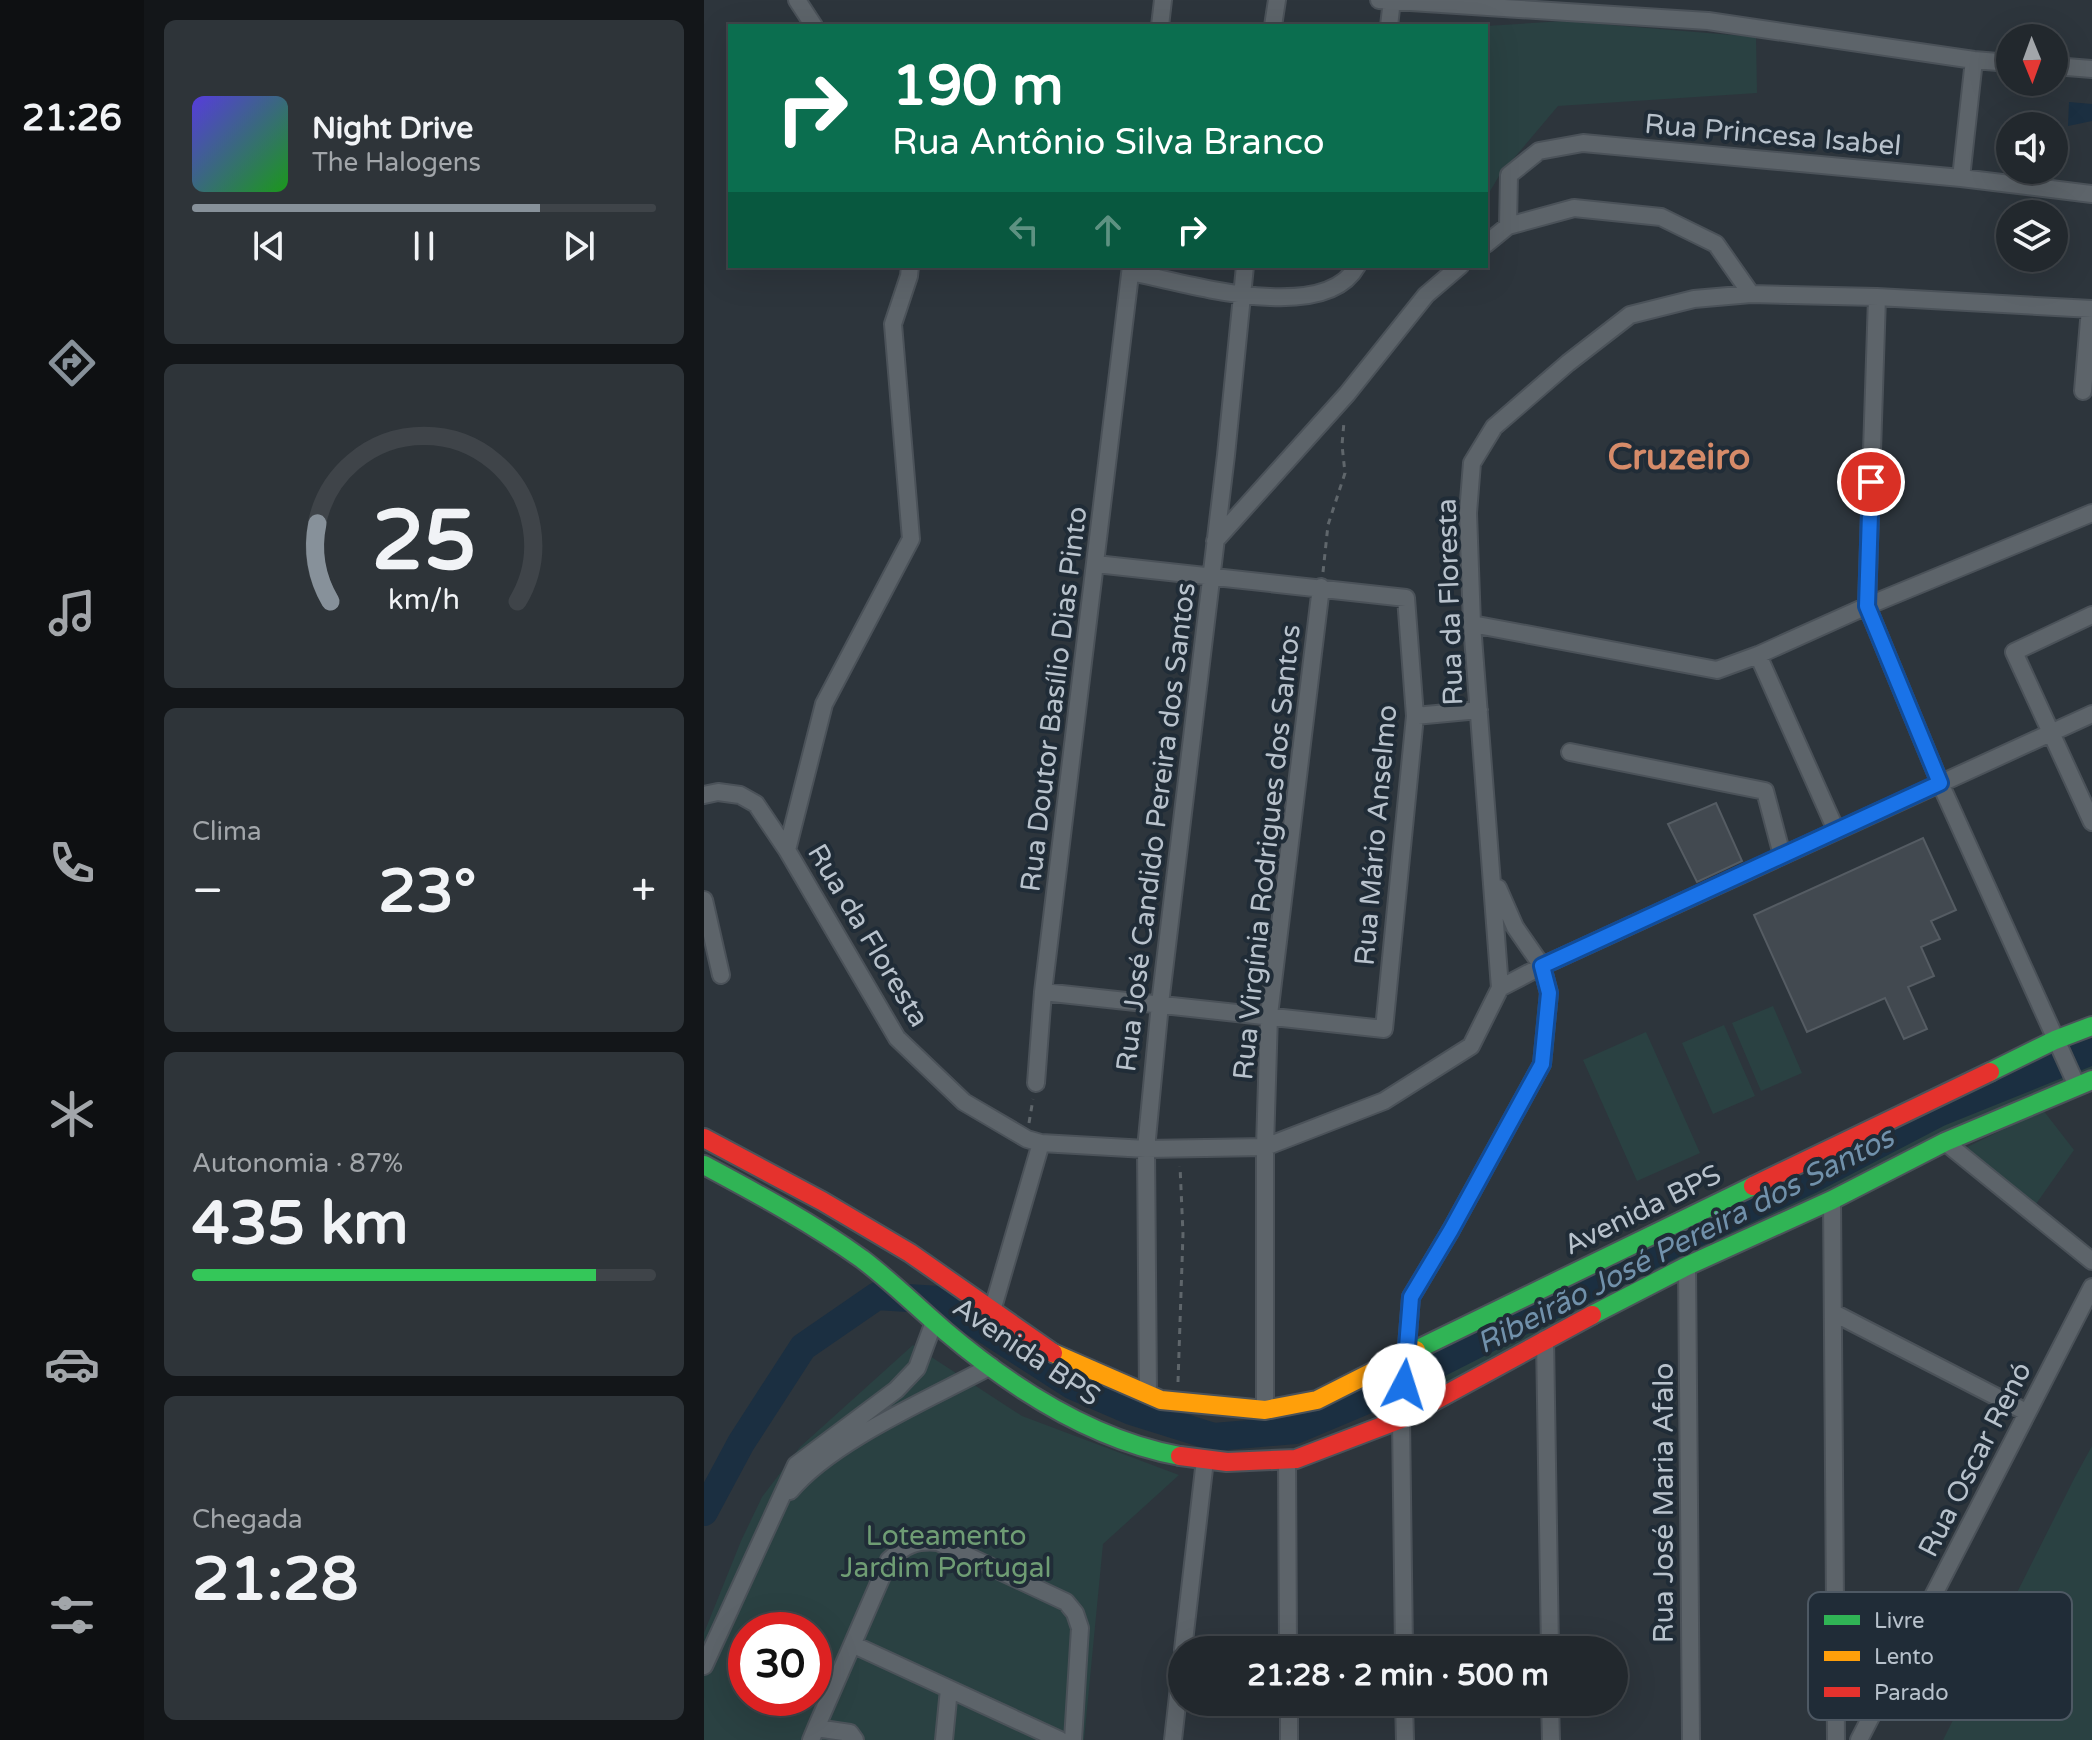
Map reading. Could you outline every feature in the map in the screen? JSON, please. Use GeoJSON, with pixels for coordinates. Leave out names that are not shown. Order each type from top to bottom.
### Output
{"type":"FeatureCollection","features":[{"type":"Feature","properties":{"kind":"main road","name":"Avenida BPS"},"geometry":{"type":"LineString","coordinates":[[704,1138],[822,1201],[910,1253],[1057,1355],[1161,1400],[1265,1410],[1317,1400],[2092,1026]]}},
{"type":"Feature","properties":{"kind":"main road","name":"Avenida BPS"},"geometry":{"type":"LineString","coordinates":[[704,1165],[835,1241],[882,1274],[928,1317],[1030,1393],[1095,1430],[1204,1469],[1296,1459],[1401,1415],[1687,1266],[1832,1200],[1945,1142],[2084,1083]]}},
{"type":"Feature","properties":{"kind":"street"},"geometry":{"type":"LineString","coordinates":[[797,0],[813,24]]}},
{"type":"Feature","properties":{"kind":"street"},"geometry":{"type":"LineString","coordinates":[[1160,24],[1163,0]]}},
{"type":"Feature","properties":{"kind":"street"},"geometry":{"type":"LineString","coordinates":[[1273,24],[1277,0]]}},
{"type":"Feature","properties":{"kind":"street"},"geometry":{"type":"LineString","coordinates":[[1389,24],[1388,1],[1708,21],[1996,62]]}},
{"type":"Feature","properties":{"kind":"street"},"geometry":{"type":"LineString","coordinates":[[1961,178],[1974,60]]}},
{"type":"Feature","properties":{"kind":"street"},"geometry":{"type":"LineString","coordinates":[[2068,67],[2092,69]]}},
{"type":"Feature","properties":{"kind":"street","name":"Rua Princesa Isabel"},"geometry":{"type":"LineString","coordinates":[[1508,226],[1509,175],[1539,151],[1583,143],[1961,178],[2092,194]]}},
{"type":"Feature","properties":{"kind":"street"},"geometry":{"type":"LineString","coordinates":[[1488,242],[1508,226],[1574,208],[1661,217],[1716,244],[1751,294]]}},
{"type":"Feature","properties":{"kind":"street"},"geometry":{"type":"LineString","coordinates":[[787,850],[824,704],[911,539],[893,324],[910,268]]}},
{"type":"Feature","properties":{"kind":"street","name":"Rua José Candido Pereira dos Santos"},"geometry":{"type":"LineString","coordinates":[[1148,1395],[1146,1149],[1245,268]]}},
{"type":"Feature","properties":{"kind":"street"},"geometry":{"type":"LineString","coordinates":[[1131,269],[1241,294],[1300,298],[1349,280],[1356,268]]}},
{"type":"Feature","properties":{"kind":"street"},"geometry":{"type":"LineString","coordinates":[[1215,541],[1347,394],[1426,295],[1458,268]]}},
{"type":"Feature","properties":{"kind":"street","name":"Rua Doutor Basílio Dias Pinto"},"geometry":{"type":"LineString","coordinates":[[1036,1083],[1043,992],[1131,269]]}},
{"type":"Feature","properties":{"kind":"street","name":"Rua da Floresta"},"geometry":{"type":"LineString","coordinates":[[704,795],[718,792],[740,795],[756,804],[787,850],[897,1038],[964,1102],[1034,1141],[1146,1149],[1265,1147],[1384,1101],[1471,1046],[1500,988],[1472,624],[1468,513],[1472,463],[1494,427],[1630,315],[1694,299],[1751,294],[1877,297],[2091,309]]}},
{"type":"Feature","properties":{"kind":"street"},"geometry":{"type":"LineString","coordinates":[[1877,297],[1867,606],[1940,783],[2057,1044],[2068,1068],[2084,1083]]}},
{"type":"Feature","properties":{"kind":"street"},"geometry":{"type":"LineString","coordinates":[[2083,391],[2091,309]]}},
{"type":"Feature","properties":{"kind":"street"},"geometry":{"type":"LineString","coordinates":[[1472,624],[1717,670],[2092,513]]}},
{"type":"Feature","properties":{"kind":"street"},"geometry":{"type":"LineString","coordinates":[[1096,564],[1321,587]]}},
{"type":"Feature","properties":{"kind":"street","name":"Rua Mário Anselmo"},"geometry":{"type":"LineString","coordinates":[[1269,1015],[1384,1029],[1415,716],[1406,598],[1321,587]]}},
{"type":"Feature","properties":{"kind":"street","name":"Rua Virgínia Rodrigues dos Santos"},"geometry":{"type":"LineString","coordinates":[[1265,1410],[1265,1147],[1269,1015],[1321,587]]}},
{"type":"Feature","properties":{"kind":"street"},"geometry":{"type":"LineString","coordinates":[[2092,615],[2014,652],[2092,822]]}},
{"type":"Feature","properties":{"kind":"street"},"geometry":{"type":"LineString","coordinates":[[1758,655],[1836,830]]}},
{"type":"Feature","properties":{"kind":"street"},"geometry":{"type":"LineString","coordinates":[[1415,716],[1479,710]]}},
{"type":"Feature","properties":{"kind":"street"},"geometry":{"type":"LineString","coordinates":[[1500,988],[2092,714]]}},
{"type":"Feature","properties":{"kind":"street"},"geometry":{"type":"LineString","coordinates":[[1570,752],[1765,791],[1782,855]]}},
{"type":"Feature","properties":{"kind":"street"},"geometry":{"type":"LineString","coordinates":[[1404,1636],[1401,1415],[1411,1297],[1542,1064],[1549,993],[1542,966],[1515,927],[1492,875]]}},
{"type":"Feature","properties":{"kind":"street"},"geometry":{"type":"LineString","coordinates":[[704,900],[721,975]]}},
{"type":"Feature","properties":{"kind":"street"},"geometry":{"type":"LineString","coordinates":[[1043,992],[1269,1015]]}},
{"type":"Feature","properties":{"kind":"street"},"geometry":{"type":"LineString","coordinates":[[992,1311],[1034,1141]]}},
{"type":"Feature","properties":{"kind":"street"},"geometry":{"type":"LineString","coordinates":[[1945,1142],[2092,1261]]}},
{"type":"Feature","properties":{"kind":"street"},"geometry":{"type":"LineString","coordinates":[[1832,1200],[1835,1592]]}},
{"type":"Feature","properties":{"kind":"street","name":"Rua José Maria Afalo"},"geometry":{"type":"LineString","coordinates":[[1687,1266],[1691,1740]]}},
{"type":"Feature","properties":{"kind":"street","name":"Rua Oscar Renó"},"geometry":{"type":"LineString","coordinates":[[1934,1592],[2092,1287]]}},
{"type":"Feature","properties":{"kind":"street"},"geometry":{"type":"LineString","coordinates":[[1834,1313],[2026,1412]]}},
{"type":"Feature","properties":{"kind":"street"},"geometry":{"type":"LineString","coordinates":[[704,1666],[796,1465],[896,1390],[917,1368],[928,1317]]}},
{"type":"Feature","properties":{"kind":"street"},"geometry":{"type":"LineString","coordinates":[[1545,1339],[1550,1636]]}},
{"type":"Feature","properties":{"kind":"street"},"geometry":{"type":"LineString","coordinates":[[776,1507],[804,1474],[894,1416],[991,1366]]}},
{"type":"Feature","properties":{"kind":"street"},"geometry":{"type":"LineString","coordinates":[[917,1368],[924,1384],[941,1393]]}},
{"type":"Feature","properties":{"kind":"street"},"geometry":{"type":"LineString","coordinates":[[1287,1459],[1288,1636]]}},
{"type":"Feature","properties":{"kind":"street"},"geometry":{"type":"LineString","coordinates":[[1185,1636],[1204,1469]]}},
{"type":"Feature","properties":{"kind":"street"},"geometry":{"type":"LineString","coordinates":[[855,1740],[850,1733],[814,1734],[889,1560],[919,1540],[938,1542],[1066,1602],[1075,1613],[1080,1628],[1073,1740]]}},
{"type":"Feature","properties":{"kind":"street"},"geometry":{"type":"LineString","coordinates":[[854,1645],[1060,1740]]}},
{"type":"Feature","properties":{"kind":"street"},"geometry":{"type":"LineString","coordinates":[[944,1740],[949,1689]]}},
{"type":"Feature","properties":{"kind":"street"},"geometry":{"type":"LineString","coordinates":[[1173,1740],[1176,1716]]}},
{"type":"Feature","properties":{"kind":"street"},"geometry":{"type":"LineString","coordinates":[[1289,1716],[1289,1740]]}},
{"type":"Feature","properties":{"kind":"street"},"geometry":{"type":"LineString","coordinates":[[1404,1716],[1405,1740]]}},
{"type":"Feature","properties":{"kind":"street"},"geometry":{"type":"LineString","coordinates":[[1550,1716],[1551,1740]]}},
{"type":"Feature","properties":{"kind":"street"},"geometry":{"type":"LineString","coordinates":[[1836,1720],[1836,1740]]}},
{"type":"Feature","properties":{"kind":"street","name":"Rua Oscar Renó"},"geometry":{"type":"LineString","coordinates":[[1859,1740],[1869,1720]]}},
{"type":"Feature","properties":{"kind":"path"},"geometry":{"type":"LineString","coordinates":[[1321,587],[1328,525],[1345,473],[1342,445],[1347,394]]}},
{"type":"Feature","properties":{"kind":"path"},"geometry":{"type":"LineString","coordinates":[[1034,1141],[1036,1083]]}},
{"type":"Feature","properties":{"kind":"path"},"geometry":{"type":"LineString","coordinates":[[1178,1402],[1183,1234],[1179,1149]]}},
{"type":"Feature","properties":{"kind":"green space"},"geometry":{"type":"Polygon","coordinates":[[[1563,21],[1756,37],[1757,93],[1558,106],[1499,176],[1488,195],[1488,26],[1563,21]]]}},
{"type":"Feature","properties":{"kind":"green space"},"geometry":{"type":"Polygon","coordinates":[[[1773,1006],[1802,1073],[1761,1091],[1732,1023],[1773,1006]]]}},
{"type":"Feature","properties":{"kind":"green space"},"geometry":{"type":"Polygon","coordinates":[[[1724,1025],[1755,1096],[1713,1114],[1682,1043],[1724,1025]]]}},
{"type":"Feature","properties":{"kind":"green space"},"geometry":{"type":"Polygon","coordinates":[[[1646,1032],[1700,1153],[1637,1181],[1583,1060],[1646,1032]]]}},
{"type":"Feature","properties":{"kind":"green space"},"geometry":{"type":"Polygon","coordinates":[[[2092,1038],[2092,1073],[2084,1076],[2066,1045],[2092,1038]]]}},
{"type":"Feature","properties":{"kind":"green space"},"geometry":{"type":"Polygon","coordinates":[[[2051,1051],[2066,1083],[1410,1405],[1417,1357],[2051,1051]]]}},
{"type":"Feature","properties":{"kind":"green space"},"geometry":{"type":"Polygon","coordinates":[[[2043,1110],[2074,1150],[2036,1204],[1965,1148],[2043,1110]]]}},
{"type":"Feature","properties":{"kind":"green space","name":"Loteamento Jardim Portugal"},"geometry":{"type":"Polygon","coordinates":[[[913,1345],[1022,1416],[1179,1475],[1103,1544],[1084,1740],[704,1740],[704,1633],[762,1497],[800,1447],[913,1345]]]}},
{"type":"Feature","properties":{"kind":"green space"},"geometry":{"type":"Polygon","coordinates":[[[2092,1446],[2092,1740],[1943,1740],[1953,1720],[2072,1720],[2072,1592],[2017,1592],[2092,1446]]]}},
{"type":"Feature","properties":{"kind":"water"},"geometry":{"type":"Polygon","coordinates":[[[2069,102],[2092,104],[2092,121],[2068,126],[2069,102]]]}},
{"type":"Feature","properties":{"kind":"building"},"geometry":{"type":"Polygon","coordinates":[[[1716,803],[1742,861],[1697,882],[1668,824],[1716,803]]]}},
{"type":"Feature","properties":{"kind":"building"},"geometry":{"type":"Polygon","coordinates":[[[1923,838],[1956,910],[1931,921],[1940,939],[1921,947],[1934,976],[1908,987],[1927,1029],[1904,1039],[1885,998],[1807,1032],[1754,915],[1923,838]]]}},
{"type":"Feature","properties":{"kind":"waterway","name":"Ribeirão José Pereira dos Santos"},"geometry":{"type":"LineString","coordinates":[[704,1512],[741,1443],[803,1347],[877,1296],[939,1300],[1073,1386],[1131,1411],[1214,1437],[1295,1430],[1371,1398],[1938,1113],[2092,1051]]}},
{"type":"Feature","properties":{"kind":"traffic: fast"},"geometry":{"type":"LineString","coordinates":[[1990,1072],[2055,1040],[2092,1026]]}},
{"type":"Feature","properties":{"kind":"traffic: fast"},"geometry":{"type":"LineString","coordinates":[[1592,1315],[1945,1142],[2092,1080]]}},
{"type":"Feature","properties":{"kind":"traffic: fast"},"geometry":{"type":"LineString","coordinates":[[704,1165],[804,1221],[862,1259],[971,1352],[1055,1409],[1116,1438],[1180,1456]]}},
{"type":"Feature","properties":{"kind":"traffic: fast"},"geometry":{"type":"LineString","coordinates":[[1416,1350],[1753,1186]]}},
{"type":"Feature","properties":{"kind":"traffic: slow"},"geometry":{"type":"LineString","coordinates":[[1053,1353],[1161,1400],[1265,1410],[1317,1400],[1416,1350]]}},
{"type":"Feature","properties":{"kind":"traffic: jam"},"geometry":{"type":"LineString","coordinates":[[1753,1186],[1990,1072]]}},
{"type":"Feature","properties":{"kind":"traffic: jam"},"geometry":{"type":"LineString","coordinates":[[704,1138],[822,1201],[910,1253],[1053,1353]]}},
{"type":"Feature","properties":{"kind":"traffic: jam"},"geometry":{"type":"LineString","coordinates":[[1180,1456],[1227,1462],[1296,1459],[1401,1419],[1592,1315]]}},
{"type":"Feature","properties":{"kind":"district","name":"Cruzeiro"},"geometry":{"type":"Point","coordinates":[1679,456]}},
{"type":"Feature","properties":{"kind":"route"},"geometry":{"type":"LineString","coordinates":[[1404,1385],[1411,1297],[1542,1064],[1549,993],[1542,966],[1940,783],[1867,606],[1871,482]]}}]}
